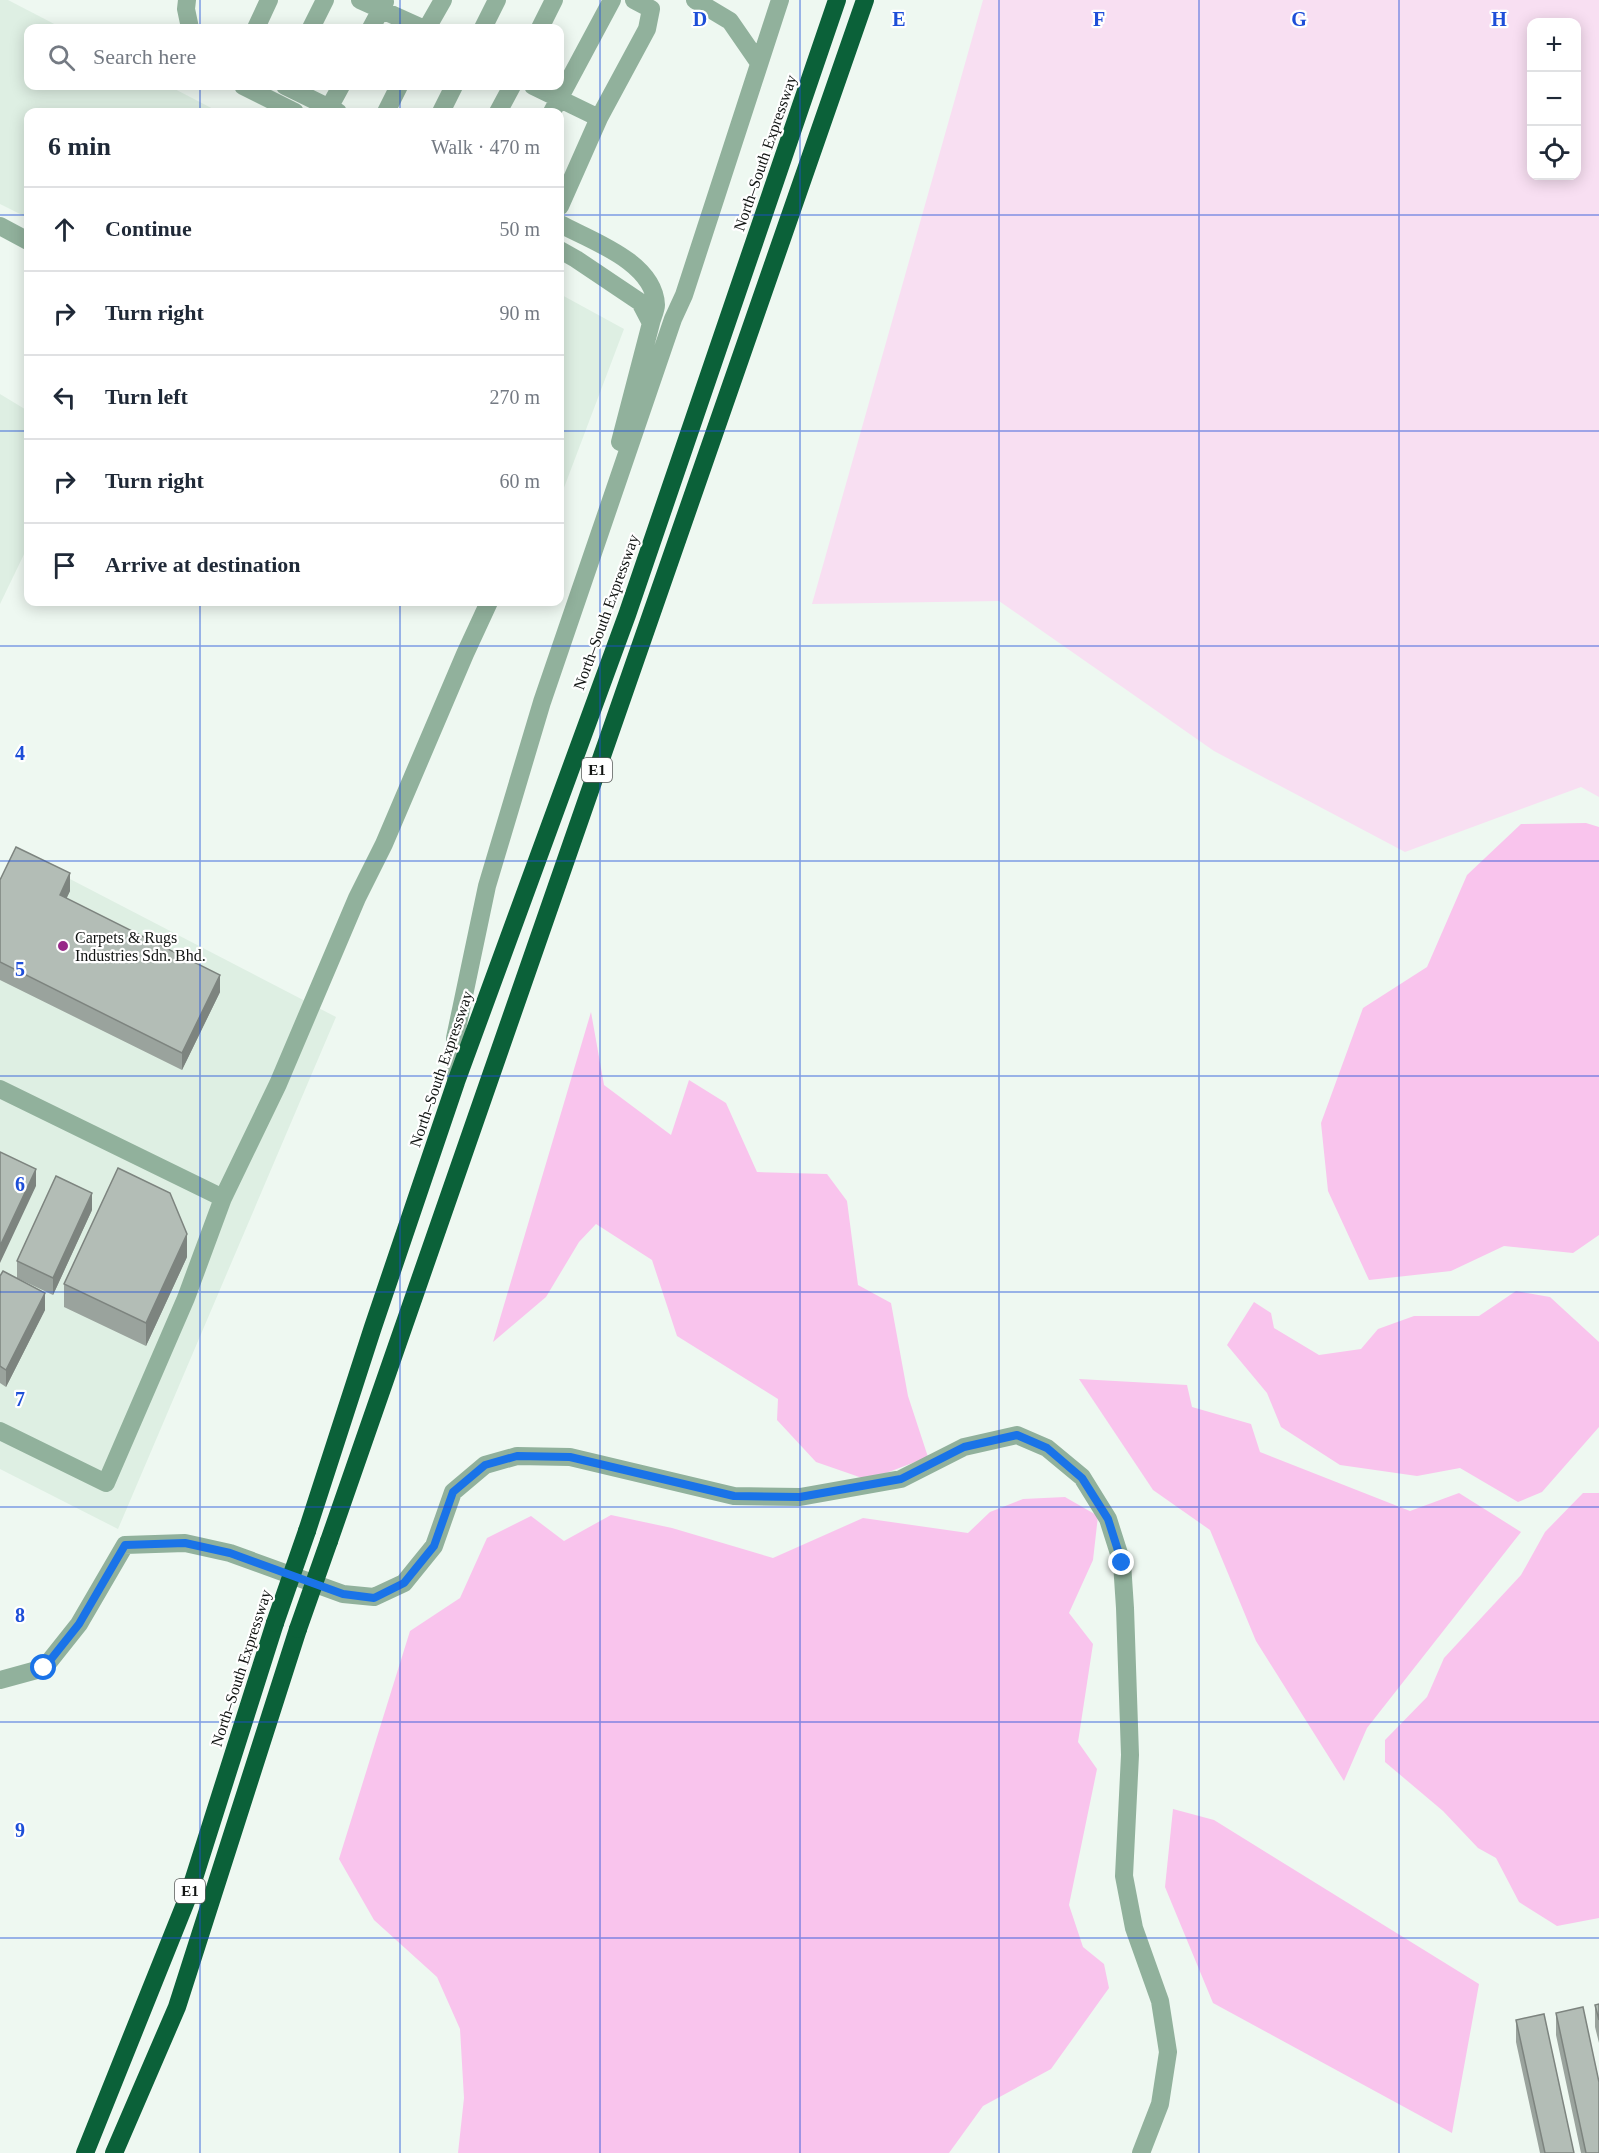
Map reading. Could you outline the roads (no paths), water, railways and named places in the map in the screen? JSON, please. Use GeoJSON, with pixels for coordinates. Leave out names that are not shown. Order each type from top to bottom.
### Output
{"type":"FeatureCollection","features":[{"type":"Feature","properties":{"kind":"highway","name":"North–South Expressway"},"geometry":{"type":"LineString","coordinates":[[85,2153],[189,1894],[275,1623],[456,1082],[627,615],[837,0]]}},
{"type":"Feature","properties":{"kind":"highway","name":"E1"},"geometry":{"type":"LineString","coordinates":[[114,2153],[177,2007],[298,1629],[865,0]]}},
{"type":"Feature","properties":{"kind":"street"},"geometry":{"type":"LineString","coordinates":[[187,0],[186,9],[189,24]]}},
{"type":"Feature","properties":{"kind":"street"},"geometry":{"type":"LineString","coordinates":[[257,24],[269,0]]}},
{"type":"Feature","properties":{"kind":"street"},"geometry":{"type":"LineString","coordinates":[[313,24],[325,0]]}},
{"type":"Feature","properties":{"kind":"street"},"geometry":{"type":"LineString","coordinates":[[360,0],[383,5],[415,24]]}},
{"type":"Feature","properties":{"kind":"street"},"geometry":{"type":"LineString","coordinates":[[430,24],[443,0]]}},
{"type":"Feature","properties":{"kind":"street"},"geometry":{"type":"LineString","coordinates":[[485,24],[497,0]]}},
{"type":"Feature","properties":{"kind":"street"},"geometry":{"type":"LineString","coordinates":[[542,24],[554,0]]}},
{"type":"Feature","properties":{"kind":"street"},"geometry":{"type":"LineString","coordinates":[[556,105],[612,0]]}},
{"type":"Feature","properties":{"kind":"street"},"geometry":{"type":"LineString","coordinates":[[564,197],[599,118],[647,29],[651,9],[634,0]]}},
{"type":"Feature","properties":{"kind":"street"},"geometry":{"type":"LineString","coordinates":[[695,0],[730,21],[759,63]]}},
{"type":"Feature","properties":{"kind":"street"},"geometry":{"type":"LineString","coordinates":[[456,1082],[455,1038],[487,886],[542,702],[673,319],[684,296],[780,0]]}},
{"type":"Feature","properties":{"kind":"street"},"geometry":{"type":"LineString","coordinates":[[373,24],[383,5]]}},
{"type":"Feature","properties":{"kind":"street"},"geometry":{"type":"LineString","coordinates":[[251,90],[287,108]]}},
{"type":"Feature","properties":{"kind":"street"},"geometry":{"type":"LineString","coordinates":[[293,90],[330,108]]}},
{"type":"Feature","properties":{"kind":"street"},"geometry":{"type":"LineString","coordinates":[[335,108],[340,90]]}},
{"type":"Feature","properties":{"kind":"street"},"geometry":{"type":"LineString","coordinates":[[388,108],[397,90]]}},
{"type":"Feature","properties":{"kind":"street"},"geometry":{"type":"LineString","coordinates":[[443,108],[452,90]]}},
{"type":"Feature","properties":{"kind":"street"},"geometry":{"type":"LineString","coordinates":[[500,108],[510,90]]}},
{"type":"Feature","properties":{"kind":"street"},"geometry":{"type":"LineString","coordinates":[[538,90],[556,105],[599,118]]}},
{"type":"Feature","properties":{"kind":"street"},"geometry":{"type":"LineString","coordinates":[[0,226],[24,239]]}},
{"type":"Feature","properties":{"kind":"street"},"geometry":{"type":"LineString","coordinates":[[564,226],[629,260],[650,280],[656,306],[586,575]]}},
{"type":"Feature","properties":{"kind":"street"},"geometry":{"type":"LineString","coordinates":[[564,252],[640,302],[651,323]]}},
{"type":"Feature","properties":{"kind":"street"},"geometry":{"type":"LineString","coordinates":[[0,1431],[106,1483],[186,1298],[223,1198],[282,1074],[357,898],[384,844],[487,606]]}},
{"type":"Feature","properties":{"kind":"street"},"geometry":{"type":"LineString","coordinates":[[0,1089],[223,1198]]}},
{"type":"Feature","properties":{"kind":"street"},"geometry":{"type":"LineString","coordinates":[[0,1680],[44,1668],[79,1624],[125,1545],[185,1543],[230,1553],[343,1594],[374,1598],[404,1583],[434,1546],[453,1492],[485,1465],[517,1456],[570,1457],[734,1496],[800,1497],[901,1479],[964,1447],[1017,1435],[1047,1448],[1082,1478],[1108,1519],[1122,1563],[1130,1755],[1124,1876],[1134,1928],[1160,2001],[1168,2052],[1160,2104],[1141,2153]]}},
{"type":"Feature","properties":{"kind":"place","name":"Carpets & Rugs Industries Sdn. Bhd."},"geometry":{"type":"Point","coordinates":[63,946]}}]}
